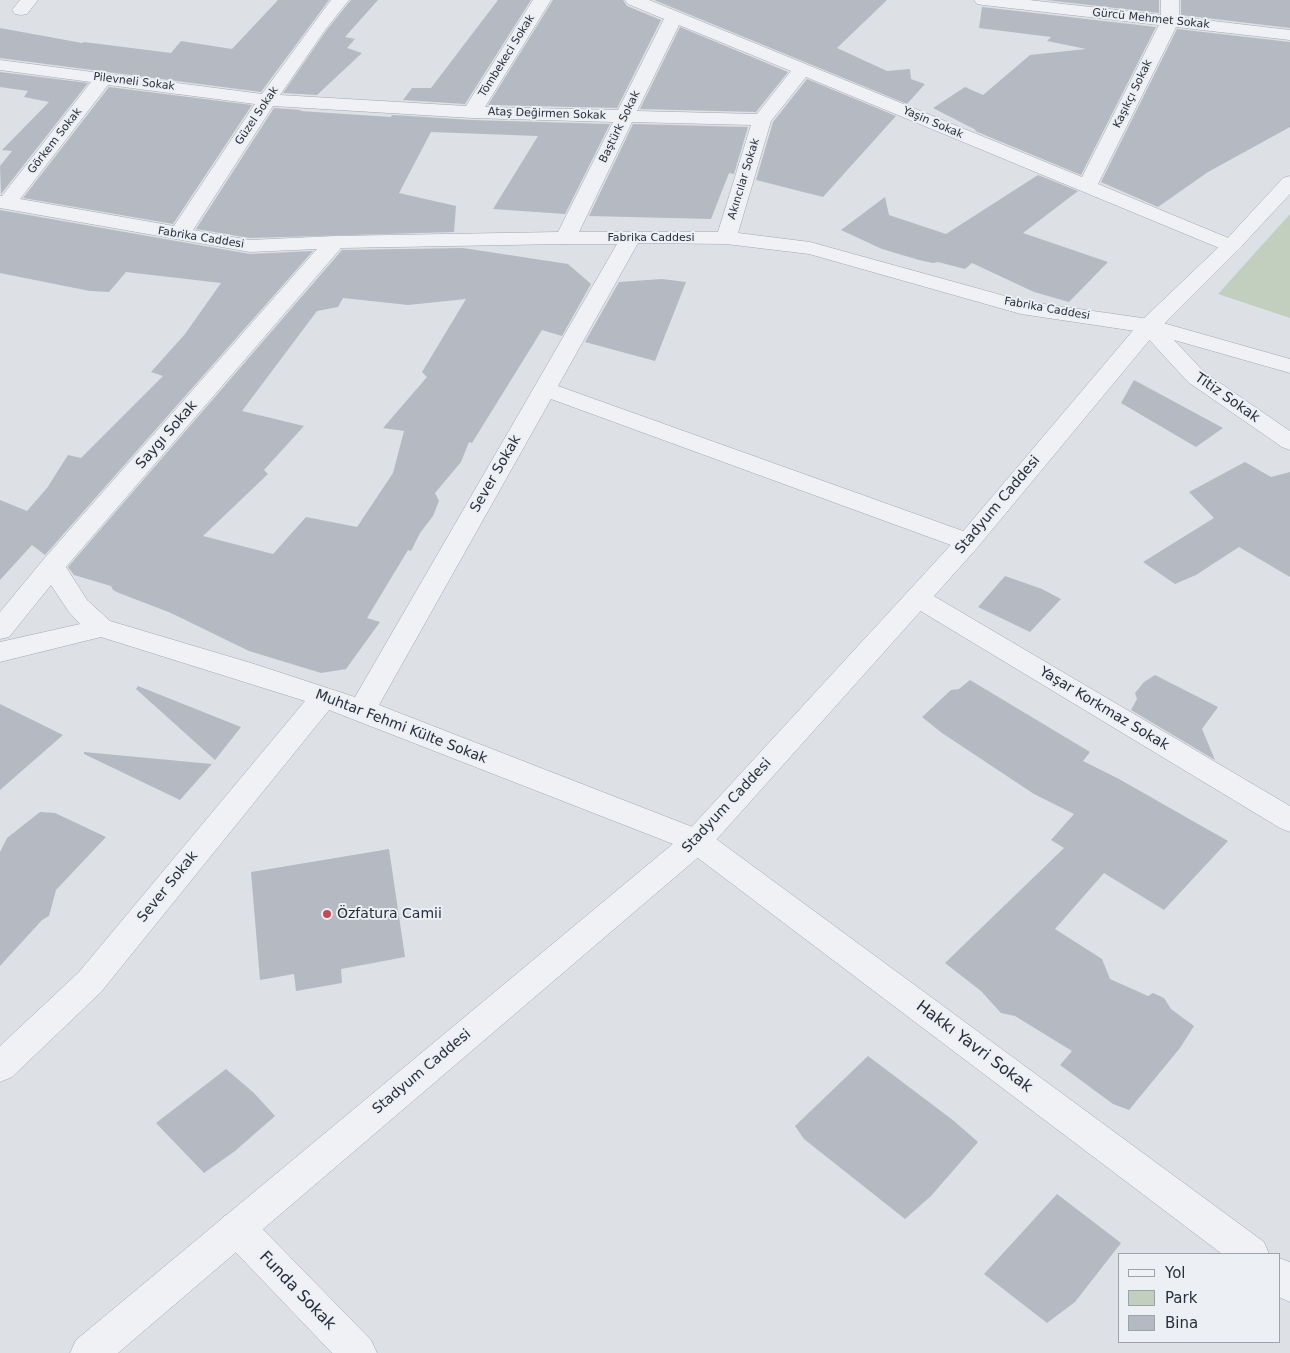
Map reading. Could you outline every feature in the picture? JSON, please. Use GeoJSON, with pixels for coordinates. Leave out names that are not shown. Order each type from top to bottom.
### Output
{"type":"FeatureCollection","features":[{"type":"Feature","properties":{"kind":"street","name":"Güzel Sokak"},"geometry":{"type":"LineString","coordinates":[[179,235],[267,100],[319,26],[340,0]]}},
{"type":"Feature","properties":{"kind":"street","name":"Tömbekeci Sokak"},"geometry":{"type":"LineString","coordinates":[[472,112],[542,0]]}},
{"type":"Feature","properties":{"kind":"street","name":"Yaşin Sokak"},"geometry":{"type":"LineString","coordinates":[[634,0],[1231,246]]}},
{"type":"Feature","properties":{"kind":"street","name":"Gürcü Mehmet Sokak"},"geometry":{"type":"LineString","coordinates":[[983,0],[1290,35]]}},
{"type":"Feature","properties":{"kind":"street","name":"Kaşıkçı Sokak"},"geometry":{"type":"LineString","coordinates":[[1087,187],[1170,20],[1170,0]]}},
{"type":"Feature","properties":{"kind":"street","name":"Baştürk Sokak"},"geometry":{"type":"LineString","coordinates":[[565,239],[674,16]]}},
{"type":"Feature","properties":{"kind":"street","name":"Pilevneli Sokak"},"geometry":{"type":"LineString","coordinates":[[0,65],[267,100]]}},
{"type":"Feature","properties":{"kind":"street"},"geometry":{"type":"LineString","coordinates":[[762,120],[802,68]]}},
{"type":"Feature","properties":{"kind":"street","name":"Görkem Sokak"},"geometry":{"type":"LineString","coordinates":[[3,202],[104,78]]}},
{"type":"Feature","properties":{"kind":"street","name":"Ataş Değirmen Sokak"},"geometry":{"type":"LineString","coordinates":[[267,100],[472,112],[762,120]]}},
{"type":"Feature","properties":{"kind":"street","name":"Akıncılar Sokak"},"geometry":{"type":"LineString","coordinates":[[726,238],[762,120]]}},
{"type":"Feature","properties":{"kind":"street","name":"Stadyum Caddesi"},"geometry":{"type":"LineString","coordinates":[[89,1353],[697,841],[968,542],[1149,326],[1231,246],[1290,182]]}},
{"type":"Feature","properties":{"kind":"street","name":"Fabrika Caddesi"},"geometry":{"type":"LineString","coordinates":[[3,202],[179,235],[250,246],[335,242],[631,237],[726,238],[810,248],[1021,307],[1149,326],[1290,366]]}},
{"type":"Feature","properties":{"kind":"street","name":"Sever Sokak"},"geometry":{"type":"LineString","coordinates":[[362,710],[631,237]]}},
{"type":"Feature","properties":{"kind":"street","name":"Saygı Sokak"},"geometry":{"type":"LineString","coordinates":[[0,630],[52,566],[335,242]]}},
{"type":"Feature","properties":{"kind":"street","name":"Titiz Sokak"},"geometry":{"type":"LineString","coordinates":[[1149,326],[1196,377],[1290,442]]}},
{"type":"Feature","properties":{"kind":"street"},"geometry":{"type":"LineString","coordinates":[[545,389],[968,542]]}},
{"type":"Feature","properties":{"kind":"street","name":"Muhtar Fehmi Külte Sokak"},"geometry":{"type":"LineString","coordinates":[[52,566],[78,606],[100,628],[241,670],[362,710],[697,841]]}},
{"type":"Feature","properties":{"kind":"street","name":"Yaşar Korkmaz Sokak"},"geometry":{"type":"LineString","coordinates":[[918,598],[1290,820]]}},
{"type":"Feature","properties":{"kind":"street"},"geometry":{"type":"LineString","coordinates":[[0,652],[100,628]]}},
{"type":"Feature","properties":{"kind":"street","name":"Sever Sokak"},"geometry":{"type":"LineString","coordinates":[[0,1067],[90,982],[324,697]]}},
{"type":"Feature","properties":{"kind":"street","name":"Hakkı Yavri Sokak"},"geometry":{"type":"LineString","coordinates":[[697,841],[1250,1253]]}},
{"type":"Feature","properties":{"kind":"street","name":"Funda Sokak"},"geometry":{"type":"LineString","coordinates":[[237,1228],[358,1353]]}},
{"type":"Feature","properties":{"kind":"street"},"geometry":{"type":"LineString","coordinates":[[1280,1276],[1290,1284]]}},
{"type":"Feature","properties":{"kind":"green space"},"geometry":{"type":"Polygon","coordinates":[[[1290,214],[1290,318],[1218,294],[1290,214]]]}},
{"type":"Feature","properties":{"kind":"building"},"geometry":{"type":"Polygon","coordinates":[[[278,0],[329,0],[261,92],[0,58],[0,28],[82,43],[171,53],[181,41],[232,49],[278,0]]]}},
{"type":"Feature","properties":{"kind":"building"},"geometry":{"type":"Polygon","coordinates":[[[351,0],[378,0],[345,37],[355,39],[347,48],[362,53],[317,95],[283,93],[326,31],[351,0]]]}},
{"type":"Feature","properties":{"kind":"building"},"geometry":{"type":"Polygon","coordinates":[[[498,0],[531,0],[465,104],[403,100],[412,88],[431,88],[498,0]]]}},
{"type":"Feature","properties":{"kind":"building"},"geometry":{"type":"Polygon","coordinates":[[[553,0],[623,0],[627,6],[661,20],[617,108],[488,105],[553,0]]]}},
{"type":"Feature","properties":{"kind":"building"},"geometry":{"type":"Polygon","coordinates":[[[654,0],[887,0],[837,48],[887,71],[910,69],[911,79],[925,84],[907,104],[654,0]]]}},
{"type":"Feature","properties":{"kind":"building"},"geometry":{"type":"Polygon","coordinates":[[[1046,0],[1159,0],[1159,13],[1046,0]]]}},
{"type":"Feature","properties":{"kind":"building"},"geometry":{"type":"Polygon","coordinates":[[[1181,0],[1290,0],[1290,28],[1181,15],[1181,0]]]}},
{"type":"Feature","properties":{"kind":"building"},"geometry":{"type":"Polygon","coordinates":[[[982,7],[1156,27],[1081,175],[975,131],[933,108],[965,87],[983,95],[1030,55],[1086,49],[1047,41],[1051,37],[979,28],[982,7]]]}},
{"type":"Feature","properties":{"kind":"building"},"geometry":{"type":"Polygon","coordinates":[[[680,27],[788,72],[756,112],[640,109],[680,27]]]}},
{"type":"Feature","properties":{"kind":"building"},"geometry":{"type":"Polygon","coordinates":[[[1177,29],[1290,42],[1290,127],[1208,172],[1158,207],[1101,182],[1177,29]]]}},
{"type":"Feature","properties":{"kind":"building"},"geometry":{"type":"Polygon","coordinates":[[[0,72],[88,83],[1,194],[0,166],[12,151],[2,150],[49,102],[24,97],[28,91],[0,87],[0,72]]]}},
{"type":"Feature","properties":{"kind":"building"},"geometry":{"type":"Polygon","coordinates":[[[807,79],[896,116],[823,197],[756,180],[773,122],[807,79]]]}},
{"type":"Feature","properties":{"kind":"building"},"geometry":{"type":"Polygon","coordinates":[[[109,87],[252,105],[173,224],[23,198],[109,87]]]}},
{"type":"Feature","properties":{"kind":"building"},"geometry":{"type":"Polygon","coordinates":[[[274,108],[391,117],[392,115],[472,120],[610,124],[565,214],[493,209],[538,136],[431,132],[399,193],[456,206],[454,232],[250,238],[196,229],[274,108]]]}},
{"type":"Feature","properties":{"kind":"building"},"geometry":{"type":"Polygon","coordinates":[[[633,124],[748,127],[734,174],[729,173],[711,219],[589,216],[633,124]]]}},
{"type":"Feature","properties":{"kind":"building"},"geometry":{"type":"Polygon","coordinates":[[[1038,175],[1078,191],[1023,233],[1108,262],[1069,302],[1034,292],[972,263],[965,269],[938,262],[933,263],[919,260],[882,249],[841,230],[885,197],[889,215],[946,234],[1038,175]]]}},
{"type":"Feature","properties":{"kind":"building"},"geometry":{"type":"Polygon","coordinates":[[[0,210],[250,254],[313,251],[45,555],[32,545],[0,580],[0,500],[27,511],[47,488],[68,455],[81,458],[163,376],[151,372],[185,334],[221,283],[126,272],[109,292],[90,291],[0,273],[0,210]]]}},
{"type":"Feature","properties":{"kind":"building"},"geometry":{"type":"Polygon","coordinates":[[[463,248],[568,264],[591,284],[562,336],[542,330],[472,443],[469,442],[461,462],[435,493],[439,501],[433,516],[420,533],[411,551],[408,550],[367,618],[380,622],[346,669],[321,673],[249,651],[171,613],[119,593],[113,590],[111,586],[74,575],[68,567],[342,250],[463,248]],[[343,298],[338,307],[317,311],[242,411],[304,426],[264,470],[268,474],[203,536],[273,554],[306,517],[357,527],[393,473],[404,431],[383,428],[427,377],[422,372],[466,299],[408,305],[343,298]]]}},
{"type":"Feature","properties":{"kind":"building"},"geometry":{"type":"Polygon","coordinates":[[[662,279],[686,282],[655,361],[585,342],[619,282],[662,279]]]}},
{"type":"Feature","properties":{"kind":"building"},"geometry":{"type":"Polygon","coordinates":[[[1134,380],[1223,428],[1196,447],[1121,403],[1134,380]]]}},
{"type":"Feature","properties":{"kind":"building"},"geometry":{"type":"Polygon","coordinates":[[[1245,462],[1271,477],[1290,472],[1290,577],[1239,547],[1196,575],[1175,584],[1143,562],[1214,518],[1189,492],[1245,462]]]}},
{"type":"Feature","properties":{"kind":"building"},"geometry":{"type":"Polygon","coordinates":[[[1005,576],[1042,589],[1061,599],[1030,632],[978,607],[1005,576]]]}},
{"type":"Feature","properties":{"kind":"building"},"geometry":{"type":"Polygon","coordinates":[[[1155,675],[1218,707],[1202,729],[1215,760],[1131,710],[1137,699],[1135,693],[1144,682],[1155,675]]]}},
{"type":"Feature","properties":{"kind":"building"},"geometry":{"type":"Polygon","coordinates":[[[970,680],[1090,752],[1083,761],[1119,779],[1228,841],[1164,910],[1104,873],[1055,929],[1102,959],[1110,979],[1148,996],[1153,993],[1164,998],[1171,1009],[1194,1026],[1180,1048],[1129,1110],[1113,1104],[1060,1065],[1072,1051],[1015,1016],[1001,1013],[981,991],[945,963],[1064,848],[1051,840],[1074,814],[1034,794],[942,733],[922,717],[951,690],[959,689],[970,680]]]}},
{"type":"Feature","properties":{"kind":"building"},"geometry":{"type":"Polygon","coordinates":[[[138,686],[241,727],[215,760],[136,689],[138,686]]]}},
{"type":"Feature","properties":{"kind":"building"},"geometry":{"type":"Polygon","coordinates":[[[0,704],[63,735],[0,790],[0,704]]]}},
{"type":"Feature","properties":{"kind":"building"},"geometry":{"type":"Polygon","coordinates":[[[84,752],[212,764],[180,800],[84,754],[84,752]]]}},
{"type":"Feature","properties":{"kind":"building"},"geometry":{"type":"Polygon","coordinates":[[[40,812],[55,813],[106,837],[56,890],[49,916],[42,920],[0,966],[0,852],[7,838],[40,812]]]}},
{"type":"Feature","properties":{"kind":"building","name":"Özfatura Camii"},"geometry":{"type":"Polygon","coordinates":[[[389,849],[405,957],[341,969],[342,983],[296,991],[294,974],[260,980],[251,872],[389,849]]]}},
{"type":"Feature","properties":{"kind":"building"},"geometry":{"type":"Polygon","coordinates":[[[868,1056],[954,1121],[978,1142],[931,1196],[905,1219],[804,1139],[795,1126],[868,1056]]]}},
{"type":"Feature","properties":{"kind":"building"},"geometry":{"type":"Polygon","coordinates":[[[226,1069],[254,1093],[275,1116],[235,1151],[204,1173],[156,1123],[226,1069]]]}},
{"type":"Feature","properties":{"kind":"building"},"geometry":{"type":"Polygon","coordinates":[[[1057,1194],[1121,1243],[1075,1302],[1047,1323],[984,1274],[1057,1194]]]}},
{"type":"Feature","properties":{"kind":"place","name":"Özfatura Camii"},"geometry":{"type":"Point","coordinates":[327,914]}}]}
